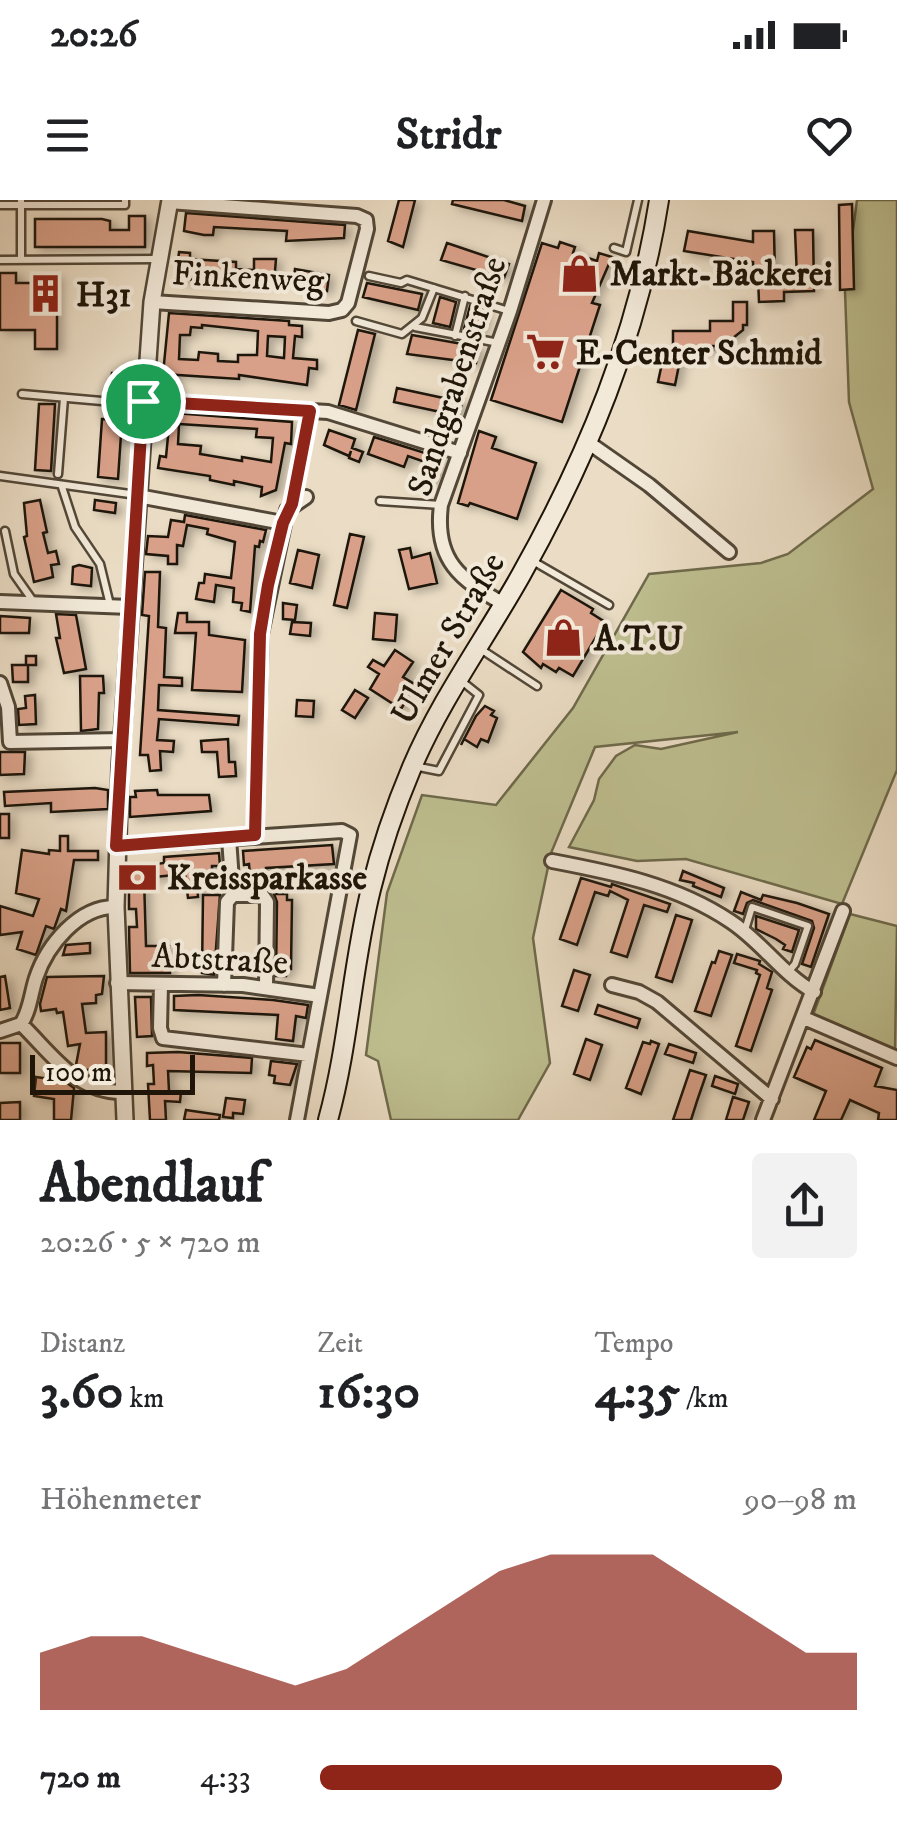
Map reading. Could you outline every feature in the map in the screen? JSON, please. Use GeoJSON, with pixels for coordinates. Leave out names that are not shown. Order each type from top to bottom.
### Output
{"type":"FeatureCollection","features":[{"type":"Feature","properties":{"kind":"main road","name":"Ulmer Straße"},"geometry":{"type":"LineString","coordinates":[[328,1120],[370,890],[412,766],[530,559],[589,443],[630,328],[659,200]]}},
{"type":"Feature","properties":{"kind":"street","name":"Sandgrabenstraße"},"geometry":{"type":"LineString","coordinates":[[504,604],[466,581],[450,563],[440,533],[441,505],[500,343],[544,200]]}},
{"type":"Feature","properties":{"kind":"street"},"geometry":{"type":"LineString","coordinates":[[125,1120],[117,983],[116,846],[143,401],[152,302],[170,201]]}},
{"type":"Feature","properties":{"kind":"street","name":"Finkenweg"},"geometry":{"type":"LineString","coordinates":[[152,302],[330,314],[342,310],[348,303],[368,230],[366,220],[358,216],[170,201]]}},
{"type":"Feature","properties":{"kind":"street"},"geometry":{"type":"LineString","coordinates":[[143,401],[328,412],[460,453]]}},
{"type":"Feature","properties":{"kind":"street"},"geometry":{"type":"LineString","coordinates":[[589,443],[648,485],[729,552]]}},
{"type":"Feature","properties":{"kind":"street"},"geometry":{"type":"LineString","coordinates":[[255,835],[260,634],[283,523],[300,493]]}},
{"type":"Feature","properties":{"kind":"street"},"geometry":{"type":"LineString","coordinates":[[138,496],[283,523]]}},
{"type":"Feature","properties":{"kind":"street"},"geometry":{"type":"LineString","coordinates":[[0,602],[130,607]]}},
{"type":"Feature","properties":{"kind":"street"},"geometry":{"type":"LineString","coordinates":[[0,683],[8,707],[10,742],[122,740]]}},
{"type":"Feature","properties":{"kind":"street"},"geometry":{"type":"LineString","coordinates":[[116,846],[255,835],[342,832],[350,836],[296,1120]]}},
{"type":"Feature","properties":{"kind":"street"},"geometry":{"type":"LineString","coordinates":[[224,985],[227,902],[233,895],[230,838]]}},
{"type":"Feature","properties":{"kind":"street"},"geometry":{"type":"LineString","coordinates":[[552,861],[633,876],[690,899],[744,932],[799,984],[814,992]]}},
{"type":"Feature","properties":{"kind":"street"},"geometry":{"type":"LineString","coordinates":[[233,895],[266,897],[266,987]]}},
{"type":"Feature","properties":{"kind":"street"},"geometry":{"type":"LineString","coordinates":[[0,1031],[21,1024],[26,1016],[36,977],[52,945],[90,912],[116,907]]}},
{"type":"Feature","properties":{"kind":"street"},"geometry":{"type":"LineString","coordinates":[[763,1120],[843,912]]}},
{"type":"Feature","properties":{"kind":"street","name":"Abtstraße"},"geometry":{"type":"LineString","coordinates":[[117,983],[266,987],[320,996]]}},
{"type":"Feature","properties":{"kind":"street"},"geometry":{"type":"LineString","coordinates":[[161,984],[160,1028],[164,1038],[309,1056]]}},
{"type":"Feature","properties":{"kind":"street"},"geometry":{"type":"LineString","coordinates":[[612,986],[639,992],[656,1002],[772,1099]]}},
{"type":"Feature","properties":{"kind":"street"},"geometry":{"type":"LineString","coordinates":[[804,1018],[897,1058]]}},
{"type":"Feature","properties":{"kind":"street"},"geometry":{"type":"LineString","coordinates":[[21,1024],[55,1064],[110,1092],[124,1092]]}},
{"type":"Feature","properties":{"kind":"lane"},"geometry":{"type":"LineString","coordinates":[[0,205],[125,205],[124,200]]}},
{"type":"Feature","properties":{"kind":"lane"},"geometry":{"type":"LineString","coordinates":[[614,248],[626,252],[638,200]]}},
{"type":"Feature","properties":{"kind":"lane"},"geometry":{"type":"LineString","coordinates":[[20,259],[21,202]]}},
{"type":"Feature","properties":{"kind":"lane"},"geometry":{"type":"LineString","coordinates":[[0,260],[159,259]]}},
{"type":"Feature","properties":{"kind":"lane"},"geometry":{"type":"LineString","coordinates":[[370,276],[434,288],[510,312]]}},
{"type":"Feature","properties":{"kind":"lane"},"geometry":{"type":"LineString","coordinates":[[356,321],[402,334],[422,318],[434,288]]}},
{"type":"Feature","properties":{"kind":"lane"},"geometry":{"type":"LineString","coordinates":[[455,336],[464,296]]}},
{"type":"Feature","properties":{"kind":"lane"},"geometry":{"type":"LineString","coordinates":[[414,327],[500,343]]}},
{"type":"Feature","properties":{"kind":"lane"},"geometry":{"type":"LineString","coordinates":[[22,394],[136,404],[143,401]]}},
{"type":"Feature","properties":{"kind":"lane"},"geometry":{"type":"LineString","coordinates":[[58,474],[64,398]]}},
{"type":"Feature","properties":{"kind":"lane"},"geometry":{"type":"LineString","coordinates":[[300,493],[310,411]]}},
{"type":"Feature","properties":{"kind":"lane"},"geometry":{"type":"LineString","coordinates":[[0,476],[138,496]]}},
{"type":"Feature","properties":{"kind":"lane"},"geometry":{"type":"LineString","coordinates":[[62,486],[76,527],[100,564],[110,606]]}},
{"type":"Feature","properties":{"kind":"lane"},"geometry":{"type":"LineString","coordinates":[[380,501],[441,505]]}},
{"type":"Feature","properties":{"kind":"lane"},"geometry":{"type":"LineString","coordinates":[[5,531],[14,574],[34,602]]}},
{"type":"Feature","properties":{"kind":"lane"},"geometry":{"type":"LineString","coordinates":[[530,559],[609,605]]}},
{"type":"Feature","properties":{"kind":"lane"},"geometry":{"type":"LineString","coordinates":[[478,648],[537,686]]}},
{"type":"Feature","properties":{"kind":"lane"},"geometry":{"type":"LineString","coordinates":[[412,766],[439,771],[479,695],[459,679]]}},
{"type":"Feature","properties":{"kind":"lane"},"geometry":{"type":"LineString","coordinates":[[744,932],[752,907],[808,926],[795,964],[788,972]]}},
{"type":"Feature","properties":{"kind":"green space"},"geometry":{"type":"Polygon","coordinates":[[[857,200],[897,200],[897,770],[842,904],[686,859],[637,861],[569,847],[594,800],[599,779],[616,756],[635,745],[661,749],[738,732],[595,747],[551,853],[533,938],[550,1063],[518,1120],[391,1120],[378,1061],[366,1055],[387,893],[422,795],[496,805],[573,708],[649,574],[761,563],[788,554],[873,489],[849,402],[845,291],[857,200]]]}},
{"type":"Feature","properties":{"kind":"green space"},"geometry":{"type":"Polygon","coordinates":[[[850,914],[897,926],[895,1054],[813,1015],[850,914]]]}},
{"type":"Feature","properties":{"kind":"building"},"geometry":{"type":"Polygon","coordinates":[[[399,200],[415,200],[403,247],[388,241],[399,200]]]}},
{"type":"Feature","properties":{"kind":"building"},"geometry":{"type":"Polygon","coordinates":[[[453,200],[504,200],[525,206],[522,221],[452,204],[453,200]]]}},
{"type":"Feature","properties":{"kind":"building"},"geometry":{"type":"Polygon","coordinates":[[[852,204],[854,289],[840,290],[839,205],[852,204]]]}},
{"type":"Feature","properties":{"kind":"building"},"geometry":{"type":"Polygon","coordinates":[[[186,213],[345,225],[344,238],[286,241],[287,231],[214,227],[213,235],[204,235],[184,231],[186,213]]]}},
{"type":"Feature","properties":{"kind":"building"},"geometry":{"type":"Polygon","coordinates":[[[129,216],[145,216],[145,247],[35,247],[35,219],[102,219],[110,221],[110,230],[129,230],[129,216]]]}},
{"type":"Feature","properties":{"kind":"building"},"geometry":{"type":"Polygon","coordinates":[[[795,230],[813,230],[814,291],[784,292],[784,301],[759,302],[753,262],[684,251],[688,231],[753,242],[753,231],[774,231],[775,277],[797,277],[795,230]]]}},
{"type":"Feature","properties":{"kind":"building","name":"E-Center Schmid"},"geometry":{"type":"Polygon","coordinates":[[[560,242],[575,247],[573,253],[597,261],[599,253],[612,257],[592,303],[600,305],[562,422],[491,400],[542,243],[558,248],[560,242]]]}},
{"type":"Feature","properties":{"kind":"building"},"geometry":{"type":"Polygon","coordinates":[[[447,243],[509,264],[504,278],[441,260],[447,243]]]}},
{"type":"Feature","properties":{"kind":"building"},"geometry":{"type":"Polygon","coordinates":[[[179,252],[190,253],[190,259],[236,262],[236,269],[254,270],[254,259],[276,259],[274,282],[176,279],[179,252]]]}},
{"type":"Feature","properties":{"kind":"building"},"geometry":{"type":"Polygon","coordinates":[[[295,269],[329,275],[327,291],[293,285],[295,269]]]}},
{"type":"Feature","properties":{"kind":"building"},"geometry":{"type":"Polygon","coordinates":[[[0,273],[16,273],[16,283],[35,283],[35,275],[57,275],[57,349],[35,349],[35,330],[0,330],[0,273]]]}},
{"type":"Feature","properties":{"kind":"building"},"geometry":{"type":"Polygon","coordinates":[[[367,283],[422,294],[418,310],[363,297],[367,283]]]}},
{"type":"Feature","properties":{"kind":"building"},"geometry":{"type":"Polygon","coordinates":[[[440,297],[456,302],[450,327],[433,323],[440,297]]]}},
{"type":"Feature","properties":{"kind":"building"},"geometry":{"type":"Polygon","coordinates":[[[733,302],[747,302],[747,325],[743,325],[743,330],[726,338],[726,346],[682,350],[675,385],[658,382],[664,354],[673,356],[673,331],[710,331],[710,321],[733,321],[733,302]]]}},
{"type":"Feature","properties":{"kind":"building"},"geometry":{"type":"Polygon","coordinates":[[[470,306],[486,311],[481,332],[464,329],[470,306]]]}},
{"type":"Feature","properties":{"kind":"building"},"geometry":{"type":"Polygon","coordinates":[[[169,313],[289,321],[289,325],[302,326],[302,337],[295,336],[293,358],[317,360],[317,369],[309,368],[307,385],[239,375],[239,379],[163,374],[169,313]],[[191,327],[190,335],[180,335],[179,359],[198,360],[199,352],[218,354],[218,361],[238,362],[238,355],[257,355],[258,331],[191,327]],[[268,336],[267,356],[284,358],[285,337],[268,336]]]}},
{"type":"Feature","properties":{"kind":"building"},"geometry":{"type":"Polygon","coordinates":[[[358,330],[375,334],[356,410],[339,405],[358,330]]]}},
{"type":"Feature","properties":{"kind":"building"},"geometry":{"type":"Polygon","coordinates":[[[412,335],[479,347],[476,363],[407,354],[412,335]]]}},
{"type":"Feature","properties":{"kind":"building"},"geometry":{"type":"Polygon","coordinates":[[[112,373],[130,374],[128,386],[111,385],[112,373]]]}},
{"type":"Feature","properties":{"kind":"building"},"geometry":{"type":"Polygon","coordinates":[[[397,388],[462,402],[459,416],[394,402],[397,388]]]}},
{"type":"Feature","properties":{"kind":"building"},"geometry":{"type":"Polygon","coordinates":[[[39,404],[55,404],[51,471],[35,470],[39,404]]]}},
{"type":"Feature","properties":{"kind":"building"},"geometry":{"type":"Polygon","coordinates":[[[161,412],[292,422],[291,444],[285,443],[276,490],[261,496],[262,487],[234,481],[234,485],[210,480],[210,476],[158,468],[160,456],[166,457],[168,436],[159,435],[161,412]],[[179,424],[178,444],[201,446],[200,454],[271,462],[273,438],[256,437],[257,429],[179,424]]]}},
{"type":"Feature","properties":{"kind":"building"},"geometry":{"type":"Polygon","coordinates":[[[102,419],[122,420],[118,479],[98,477],[102,419]]]}},
{"type":"Feature","properties":{"kind":"building"},"geometry":{"type":"Polygon","coordinates":[[[329,430],[355,439],[352,448],[363,452],[359,462],[349,458],[351,451],[349,456],[324,445],[329,430]]]}},
{"type":"Feature","properties":{"kind":"building"},"geometry":{"type":"Polygon","coordinates":[[[479,431],[496,437],[492,448],[536,463],[517,519],[470,503],[458,503],[479,431]]]}},
{"type":"Feature","properties":{"kind":"building"},"geometry":{"type":"Polygon","coordinates":[[[374,437],[441,458],[432,483],[422,479],[428,463],[408,456],[404,467],[368,454],[374,437]]]}},
{"type":"Feature","properties":{"kind":"building"},"geometry":{"type":"Polygon","coordinates":[[[40,500],[48,553],[56,551],[59,564],[51,565],[53,577],[34,582],[24,537],[24,503],[40,500]]]}},
{"type":"Feature","properties":{"kind":"building"},"geometry":{"type":"Polygon","coordinates":[[[95,500],[116,503],[115,513],[94,510],[95,500]]]}},
{"type":"Feature","properties":{"kind":"building"},"geometry":{"type":"Polygon","coordinates":[[[185,515],[266,530],[263,542],[255,546],[250,612],[241,610],[242,603],[233,602],[234,588],[216,585],[214,602],[196,599],[205,574],[231,578],[235,542],[207,534],[208,529],[187,525],[183,546],[177,545],[177,564],[168,564],[168,556],[146,554],[148,536],[168,537],[171,520],[184,522],[185,515]]]}},
{"type":"Feature","properties":{"kind":"building"},"geometry":{"type":"Polygon","coordinates":[[[350,534],[364,537],[347,608],[334,605],[350,534]]]}},
{"type":"Feature","properties":{"kind":"building"},"geometry":{"type":"Polygon","coordinates":[[[410,548],[412,558],[430,553],[437,583],[409,589],[399,550],[410,548]]]}},
{"type":"Feature","properties":{"kind":"building"},"geometry":{"type":"Polygon","coordinates":[[[298,550],[319,555],[312,588],[290,583],[298,550]]]}},
{"type":"Feature","properties":{"kind":"building"},"geometry":{"type":"Polygon","coordinates":[[[73,567],[92,568],[91,586],[72,584],[73,567]]]}},
{"type":"Feature","properties":{"kind":"building"},"geometry":{"type":"Polygon","coordinates":[[[145,572],[160,572],[158,627],[166,628],[164,677],[182,678],[182,686],[159,685],[158,710],[239,716],[238,725],[159,719],[157,740],[174,741],[173,752],[160,751],[161,770],[150,771],[148,755],[140,755],[149,616],[142,615],[145,572]]]}},
{"type":"Feature","properties":{"kind":"building"},"geometry":{"type":"Polygon","coordinates":[[[561,590],[593,609],[591,613],[605,622],[573,676],[543,664],[541,668],[523,652],[561,590]]]}},
{"type":"Feature","properties":{"kind":"building"},"geometry":{"type":"Polygon","coordinates":[[[283,603],[297,605],[295,620],[283,619],[283,603]]]}},
{"type":"Feature","properties":{"kind":"building"},"geometry":{"type":"Polygon","coordinates":[[[178,613],[187,613],[187,622],[209,622],[209,635],[245,640],[242,692],[192,690],[196,633],[175,633],[178,613]]]}},
{"type":"Feature","properties":{"kind":"building"},"geometry":{"type":"Polygon","coordinates":[[[375,613],[397,615],[395,641],[373,639],[375,613]]]}},
{"type":"Feature","properties":{"kind":"building"},"geometry":{"type":"Polygon","coordinates":[[[56,614],[76,615],[86,669],[64,673],[56,638],[60,638],[56,614]]]}},
{"type":"Feature","properties":{"kind":"building"},"geometry":{"type":"Polygon","coordinates":[[[0,616],[30,618],[29,633],[0,633],[0,616]]]}},
{"type":"Feature","properties":{"kind":"building"},"geometry":{"type":"Polygon","coordinates":[[[292,622],[311,623],[310,636],[290,634],[292,622]]]}},
{"type":"Feature","properties":{"kind":"building"},"geometry":{"type":"Polygon","coordinates":[[[395,650],[413,662],[403,677],[416,685],[401,709],[370,689],[379,674],[368,667],[373,660],[384,666],[395,650]]]}},
{"type":"Feature","properties":{"kind":"building"},"geometry":{"type":"Polygon","coordinates":[[[26,656],[36,656],[36,665],[28,665],[28,682],[13,682],[12,665],[26,665],[26,656]]]}},
{"type":"Feature","properties":{"kind":"building"},"geometry":{"type":"Polygon","coordinates":[[[80,676],[103,676],[98,729],[81,731],[80,676]]]}},
{"type":"Feature","properties":{"kind":"building"},"geometry":{"type":"Polygon","coordinates":[[[355,690],[368,698],[355,718],[342,710],[355,690]]]}},
{"type":"Feature","properties":{"kind":"building"},"geometry":{"type":"Polygon","coordinates":[[[35,695],[36,724],[19,725],[18,709],[26,708],[25,696],[35,695]]]}},
{"type":"Feature","properties":{"kind":"building"},"geometry":{"type":"Polygon","coordinates":[[[297,700],[314,701],[313,717],[296,716],[297,700]]]}},
{"type":"Feature","properties":{"kind":"building"},"geometry":{"type":"Polygon","coordinates":[[[485,706],[494,711],[491,715],[497,718],[488,742],[481,739],[477,747],[464,739],[485,706]]]}},
{"type":"Feature","properties":{"kind":"building"},"geometry":{"type":"Polygon","coordinates":[[[228,739],[229,762],[235,762],[236,776],[219,777],[217,752],[202,752],[201,741],[228,739]]]}},
{"type":"Feature","properties":{"kind":"building"},"geometry":{"type":"Polygon","coordinates":[[[0,752],[25,752],[24,774],[0,775],[0,752]]]}},
{"type":"Feature","properties":{"kind":"building"},"geometry":{"type":"Polygon","coordinates":[[[108,790],[108,809],[51,812],[51,803],[5,806],[4,792],[108,790]]]}},
{"type":"Feature","properties":{"kind":"building"},"geometry":{"type":"Polygon","coordinates":[[[157,790],[158,795],[209,795],[211,811],[130,817],[130,797],[136,797],[135,791],[157,790]]]}},
{"type":"Feature","properties":{"kind":"building"},"geometry":{"type":"Polygon","coordinates":[[[0,814],[9,814],[9,838],[0,838],[0,814]]]}},
{"type":"Feature","properties":{"kind":"building"},"geometry":{"type":"Polygon","coordinates":[[[60,836],[68,836],[68,851],[98,851],[98,860],[74,860],[66,911],[61,909],[54,929],[46,926],[36,955],[17,949],[22,932],[0,935],[0,906],[33,916],[39,899],[16,893],[22,850],[49,854],[49,850],[60,851],[60,836]]]}},
{"type":"Feature","properties":{"kind":"building"},"geometry":{"type":"Polygon","coordinates":[[[332,845],[334,864],[266,868],[266,872],[260,872],[262,885],[242,885],[251,884],[243,851],[332,845]]]}},
{"type":"Feature","properties":{"kind":"building"},"geometry":{"type":"Polygon","coordinates":[[[219,853],[220,866],[196,872],[198,897],[188,898],[185,874],[144,878],[146,946],[169,946],[170,973],[130,973],[129,927],[137,927],[136,909],[129,909],[129,869],[156,868],[156,864],[164,863],[164,857],[219,853]]]}},
{"type":"Feature","properties":{"kind":"building"},"geometry":{"type":"Polygon","coordinates":[[[683,871],[724,888],[721,897],[680,880],[683,871]]]}},
{"type":"Feature","properties":{"kind":"building"},"geometry":{"type":"Polygon","coordinates":[[[581,878],[670,904],[667,912],[644,905],[627,957],[611,952],[628,900],[610,891],[608,896],[595,892],[577,945],[560,939],[581,878]]]}},
{"type":"Feature","properties":{"kind":"building"},"geometry":{"type":"Polygon","coordinates":[[[741,892],[829,914],[811,967],[802,964],[814,928],[812,921],[753,900],[747,903],[743,914],[734,911],[741,892]]]}},
{"type":"Feature","properties":{"kind":"building"},"geometry":{"type":"Polygon","coordinates":[[[274,894],[287,894],[287,900],[292,900],[291,969],[286,969],[286,976],[276,976],[274,894]]]}},
{"type":"Feature","properties":{"kind":"building"},"geometry":{"type":"Polygon","coordinates":[[[203,895],[220,895],[214,975],[202,973],[203,895]]]}},
{"type":"Feature","properties":{"kind":"building"},"geometry":{"type":"Polygon","coordinates":[[[676,915],[692,920],[672,982],[656,977],[676,915]]]}},
{"type":"Feature","properties":{"kind":"building"},"geometry":{"type":"Polygon","coordinates":[[[756,916],[799,930],[792,952],[756,929],[756,916]]]}},
{"type":"Feature","properties":{"kind":"building"},"geometry":{"type":"Polygon","coordinates":[[[90,943],[90,953],[63,955],[66,945],[90,943]]]}},
{"type":"Feature","properties":{"kind":"building"},"geometry":{"type":"Polygon","coordinates":[[[719,951],[732,955],[711,1016],[695,1011],[719,951]]]}},
{"type":"Feature","properties":{"kind":"building"},"geometry":{"type":"Polygon","coordinates":[[[737,954],[760,961],[772,972],[767,988],[772,990],[751,1051],[736,1046],[760,975],[757,970],[734,963],[737,954]]]}},
{"type":"Feature","properties":{"kind":"building"},"geometry":{"type":"Polygon","coordinates":[[[574,970],[590,975],[578,1011],[562,1006],[574,970]]]}},
{"type":"Feature","properties":{"kind":"building"},"geometry":{"type":"Polygon","coordinates":[[[5,976],[10,1008],[0,1010],[0,977],[5,976]]]}},
{"type":"Feature","properties":{"kind":"building"},"geometry":{"type":"Polygon","coordinates":[[[104,976],[102,994],[96,995],[96,1003],[82,1004],[86,1033],[106,1032],[106,1069],[83,1070],[76,1065],[80,1044],[68,1046],[63,1012],[41,1011],[40,1004],[47,977],[104,976]]]}},
{"type":"Feature","properties":{"kind":"building"},"geometry":{"type":"Polygon","coordinates":[[[174,996],[308,1005],[306,1018],[296,1016],[293,1041],[276,1039],[278,1015],[174,1010],[174,996]]]}},
{"type":"Feature","properties":{"kind":"building"},"geometry":{"type":"Polygon","coordinates":[[[135,997],[151,997],[152,1036],[137,1037],[135,997]]]}},
{"type":"Feature","properties":{"kind":"building"},"geometry":{"type":"Polygon","coordinates":[[[598,1005],[640,1019],[637,1028],[595,1014],[598,1005]]]}},
{"type":"Feature","properties":{"kind":"building"},"geometry":{"type":"Polygon","coordinates":[[[586,1039],[602,1045],[590,1080],[574,1074],[586,1039]]]}},
{"type":"Feature","properties":{"kind":"building"},"geometry":{"type":"Polygon","coordinates":[[[815,1040],[882,1068],[875,1086],[897,1090],[897,1120],[878,1120],[879,1113],[850,1100],[841,1120],[814,1120],[826,1091],[794,1077],[807,1047],[811,1049],[815,1040]]]}},
{"type":"Feature","properties":{"kind":"building"},"geometry":{"type":"Polygon","coordinates":[[[643,1042],[659,1044],[641,1094],[626,1088],[643,1042]]]}},
{"type":"Feature","properties":{"kind":"building"},"geometry":{"type":"Polygon","coordinates":[[[0,1043],[20,1043],[20,1073],[0,1073],[0,1043]]]}},
{"type":"Feature","properties":{"kind":"building"},"geometry":{"type":"Polygon","coordinates":[[[669,1044],[696,1053],[693,1063],[665,1054],[669,1044]]]}},
{"type":"Feature","properties":{"kind":"building"},"geometry":{"type":"Polygon","coordinates":[[[147,1053],[252,1058],[251,1073],[168,1071],[169,1091],[181,1092],[180,1102],[165,1101],[166,1120],[150,1120],[148,1084],[154,1084],[153,1065],[147,1066],[147,1053]]]}},
{"type":"Feature","properties":{"kind":"building"},"geometry":{"type":"Polygon","coordinates":[[[271,1061],[297,1064],[290,1085],[274,1083],[275,1076],[269,1075],[271,1061]]]}},
{"type":"Feature","properties":{"kind":"building"},"geometry":{"type":"Polygon","coordinates":[[[690,1070],[706,1075],[691,1120],[673,1120],[690,1070]]]}},
{"type":"Feature","properties":{"kind":"building"},"geometry":{"type":"Polygon","coordinates":[[[715,1076],[738,1084],[735,1094],[712,1086],[715,1076]]]}},
{"type":"Feature","properties":{"kind":"building"},"geometry":{"type":"Polygon","coordinates":[[[36,1077],[64,1081],[74,1088],[71,1120],[54,1120],[54,1099],[34,1096],[36,1077]]]}},
{"type":"Feature","properties":{"kind":"building"},"geometry":{"type":"Polygon","coordinates":[[[733,1097],[749,1102],[743,1120],[726,1120],[733,1097]]]}},
{"type":"Feature","properties":{"kind":"building"},"geometry":{"type":"Polygon","coordinates":[[[226,1098],[245,1100],[243,1114],[223,1117],[226,1098]]]}},
{"type":"Feature","properties":{"kind":"building"},"geometry":{"type":"Polygon","coordinates":[[[20,1102],[20,1120],[0,1120],[0,1103],[20,1102]]]}},
{"type":"Feature","properties":{"kind":"building"},"geometry":{"type":"Polygon","coordinates":[[[186,1110],[220,1115],[219,1120],[184,1120],[186,1110]]]}},
{"type":"Feature","properties":{"kind":"place","name":"Markt-Bäckerei"},"geometry":{"type":"Point","coordinates":[580,273]}},
{"type":"Feature","properties":{"kind":"place","name":"H31"},"geometry":{"type":"Point","coordinates":[46,294]}},
{"type":"Feature","properties":{"kind":"place","name":"E-Center Schmid"},"geometry":{"type":"Point","coordinates":[546,352]}},
{"type":"Feature","properties":{"kind":"place","name":"A.T.U"},"geometry":{"type":"Point","coordinates":[564,638]}},
{"type":"Feature","properties":{"kind":"place","name":"Kreissparkasse"},"geometry":{"type":"Point","coordinates":[137,877]}},
{"type":"Feature","properties":{"kind":"route"},"geometry":{"type":"LineString","coordinates":[[143,401],[310,411],[260,634],[255,835],[116,846],[143,401]]}}]}
